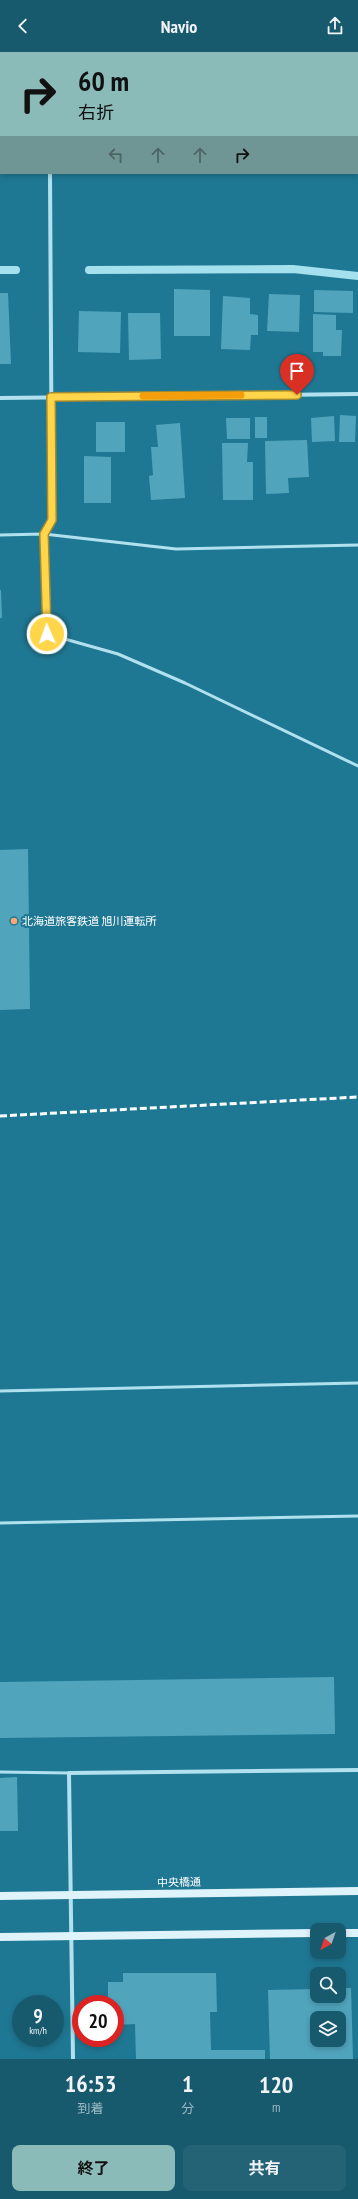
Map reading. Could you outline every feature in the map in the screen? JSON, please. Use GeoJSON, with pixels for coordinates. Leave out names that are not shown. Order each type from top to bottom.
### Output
{"type":"FeatureCollection","features":[{"type":"Feature","properties":{"kind":"main road","name":"中央橋通"},"geometry":{"type":"LineString","coordinates":[[0,1896],[358,1891]]}},
{"type":"Feature","properties":{"kind":"main road"},"geometry":{"type":"LineString","coordinates":[[0,1938],[310,1933]]}},
{"type":"Feature","properties":{"kind":"main road"},"geometry":{"type":"LineString","coordinates":[[346,1933],[358,1933]]}},
{"type":"Feature","properties":{"kind":"street"},"geometry":{"type":"LineString","coordinates":[[50,174],[52,520]]}},
{"type":"Feature","properties":{"kind":"street"},"geometry":{"type":"LineString","coordinates":[[0,398],[358,394]]}},
{"type":"Feature","properties":{"kind":"street"},"geometry":{"type":"LineString","coordinates":[[74,2059],[69,1773],[358,1770]]}},
{"type":"Feature","properties":{"kind":"lane"},"geometry":{"type":"LineString","coordinates":[[52,520],[44,534],[47,634],[118,654],[185,683],[358,766]]}},
{"type":"Feature","properties":{"kind":"lane"},"geometry":{"type":"LineString","coordinates":[[0,535],[44,534],[176,549],[358,545]]}},
{"type":"Feature","properties":{"kind":"lane"},"geometry":{"type":"LineString","coordinates":[[0,1391],[358,1383]]}},
{"type":"Feature","properties":{"kind":"lane"},"geometry":{"type":"LineString","coordinates":[[0,1523],[358,1516]]}},
{"type":"Feature","properties":{"kind":"lane"},"geometry":{"type":"LineString","coordinates":[[0,1772],[69,1773]]}},
{"type":"Feature","properties":{"kind":"building"},"geometry":{"type":"Polygon","coordinates":[[[174,289],[210,290],[210,336],[174,336],[174,289]]]}},
{"type":"Feature","properties":{"kind":"building"},"geometry":{"type":"Polygon","coordinates":[[[314,290],[353,291],[353,313],[314,312],[314,290]]]}},
{"type":"Feature","properties":{"kind":"building"},"geometry":{"type":"Polygon","coordinates":[[[0,293],[8,293],[11,364],[0,364],[0,293]]]}},
{"type":"Feature","properties":{"kind":"building"},"geometry":{"type":"Polygon","coordinates":[[[269,294],[300,295],[299,332],[267,331],[269,294]]]}},
{"type":"Feature","properties":{"kind":"building"},"geometry":{"type":"Polygon","coordinates":[[[223,296],[250,298],[250,314],[258,315],[258,335],[251,335],[250,350],[221,349],[223,296]]]}},
{"type":"Feature","properties":{"kind":"building"},"geometry":{"type":"Polygon","coordinates":[[[79,311],[121,312],[120,353],[78,352],[79,311]]]}},
{"type":"Feature","properties":{"kind":"building"},"geometry":{"type":"Polygon","coordinates":[[[128,313],[160,313],[161,359],[129,360],[128,313]]]}},
{"type":"Feature","properties":{"kind":"building"},"geometry":{"type":"Polygon","coordinates":[[[313,314],[336,315],[336,330],[342,330],[341,356],[323,356],[323,352],[313,352],[313,314]]]}},
{"type":"Feature","properties":{"kind":"building"},"geometry":{"type":"Polygon","coordinates":[[[340,415],[356,416],[355,442],[339,442],[340,415]]]}},
{"type":"Feature","properties":{"kind":"building"},"geometry":{"type":"Polygon","coordinates":[[[334,416],[335,441],[312,442],[311,418],[334,416]]]}},
{"type":"Feature","properties":{"kind":"building"},"geometry":{"type":"Polygon","coordinates":[[[255,417],[267,417],[267,438],[255,438],[255,417]]]}},
{"type":"Feature","properties":{"kind":"building"},"geometry":{"type":"Polygon","coordinates":[[[226,418],[250,418],[250,439],[227,439],[226,418]]]}},
{"type":"Feature","properties":{"kind":"building"},"geometry":{"type":"Polygon","coordinates":[[[96,422],[125,422],[125,452],[96,452],[96,422]]]}},
{"type":"Feature","properties":{"kind":"building"},"geometry":{"type":"Polygon","coordinates":[[[180,423],[185,498],[151,500],[149,476],[153,475],[151,447],[158,447],[156,425],[180,423]]]}},
{"type":"Feature","properties":{"kind":"building"},"geometry":{"type":"Polygon","coordinates":[[[307,440],[309,477],[288,478],[289,493],[266,494],[265,441],[307,440]]]}},
{"type":"Feature","properties":{"kind":"building"},"geometry":{"type":"Polygon","coordinates":[[[222,443],[248,443],[247,462],[253,462],[253,500],[223,500],[222,443]]]}},
{"type":"Feature","properties":{"kind":"building"},"geometry":{"type":"Polygon","coordinates":[[[84,456],[111,457],[111,503],[84,503],[84,456]]]}},
{"type":"Feature","properties":{"kind":"building"},"geometry":{"type":"Polygon","coordinates":[[[1,590],[2,618],[0,618],[1,590]]]}},
{"type":"Feature","properties":{"kind":"building","name":"北海道旅客鉄道 旭川運転所"},"geometry":{"type":"Polygon","coordinates":[[[28,849],[30,1009],[0,1010],[0,850],[28,849]]]}},
{"type":"Feature","properties":{"kind":"building"},"geometry":{"type":"Polygon","coordinates":[[[334,1677],[335,1734],[0,1738],[0,1682],[334,1677]]]}},
{"type":"Feature","properties":{"kind":"building"},"geometry":{"type":"Polygon","coordinates":[[[17,1777],[18,1831],[0,1831],[0,1778],[17,1777]]]}},
{"type":"Feature","properties":{"kind":"building"},"geometry":{"type":"Polygon","coordinates":[[[123,1973],[216,1973],[217,2012],[210,2012],[211,2050],[265,2050],[265,2059],[136,2059],[135,2024],[124,2025],[124,1995],[108,1995],[108,1982],[123,1982],[123,1973]]]}},
{"type":"Feature","properties":{"kind":"building"},"geometry":{"type":"Polygon","coordinates":[[[346,1988],[351,1988],[353,2059],[270,2059],[268,1990],[310,1989],[310,2003],[346,2003],[346,1988]]]}},
{"type":"Feature","properties":{"kind":"waterway"},"geometry":{"type":"LineString","coordinates":[[89,270],[293,269],[358,276]]}},
{"type":"Feature","properties":{"kind":"waterway"},"geometry":{"type":"LineString","coordinates":[[0,270],[16,270]]}},
{"type":"Feature","properties":{"kind":"railway"},"geometry":{"type":"LineString","coordinates":[[0,1116],[358,1097]]}},
{"type":"Feature","properties":{"kind":"slow traffic"},"geometry":{"type":"LineString","coordinates":[[143,396],[241,395]]}},
{"type":"Feature","properties":{"kind":"place","name":"北海道旅客鉄道 旭川運転所"},"geometry":{"type":"Point","coordinates":[14,921]}},
{"type":"Feature","properties":{"kind":"route"},"geometry":{"type":"LineString","coordinates":[[47,634],[44,534],[52,520],[51,397],[297,395]]}}]}
